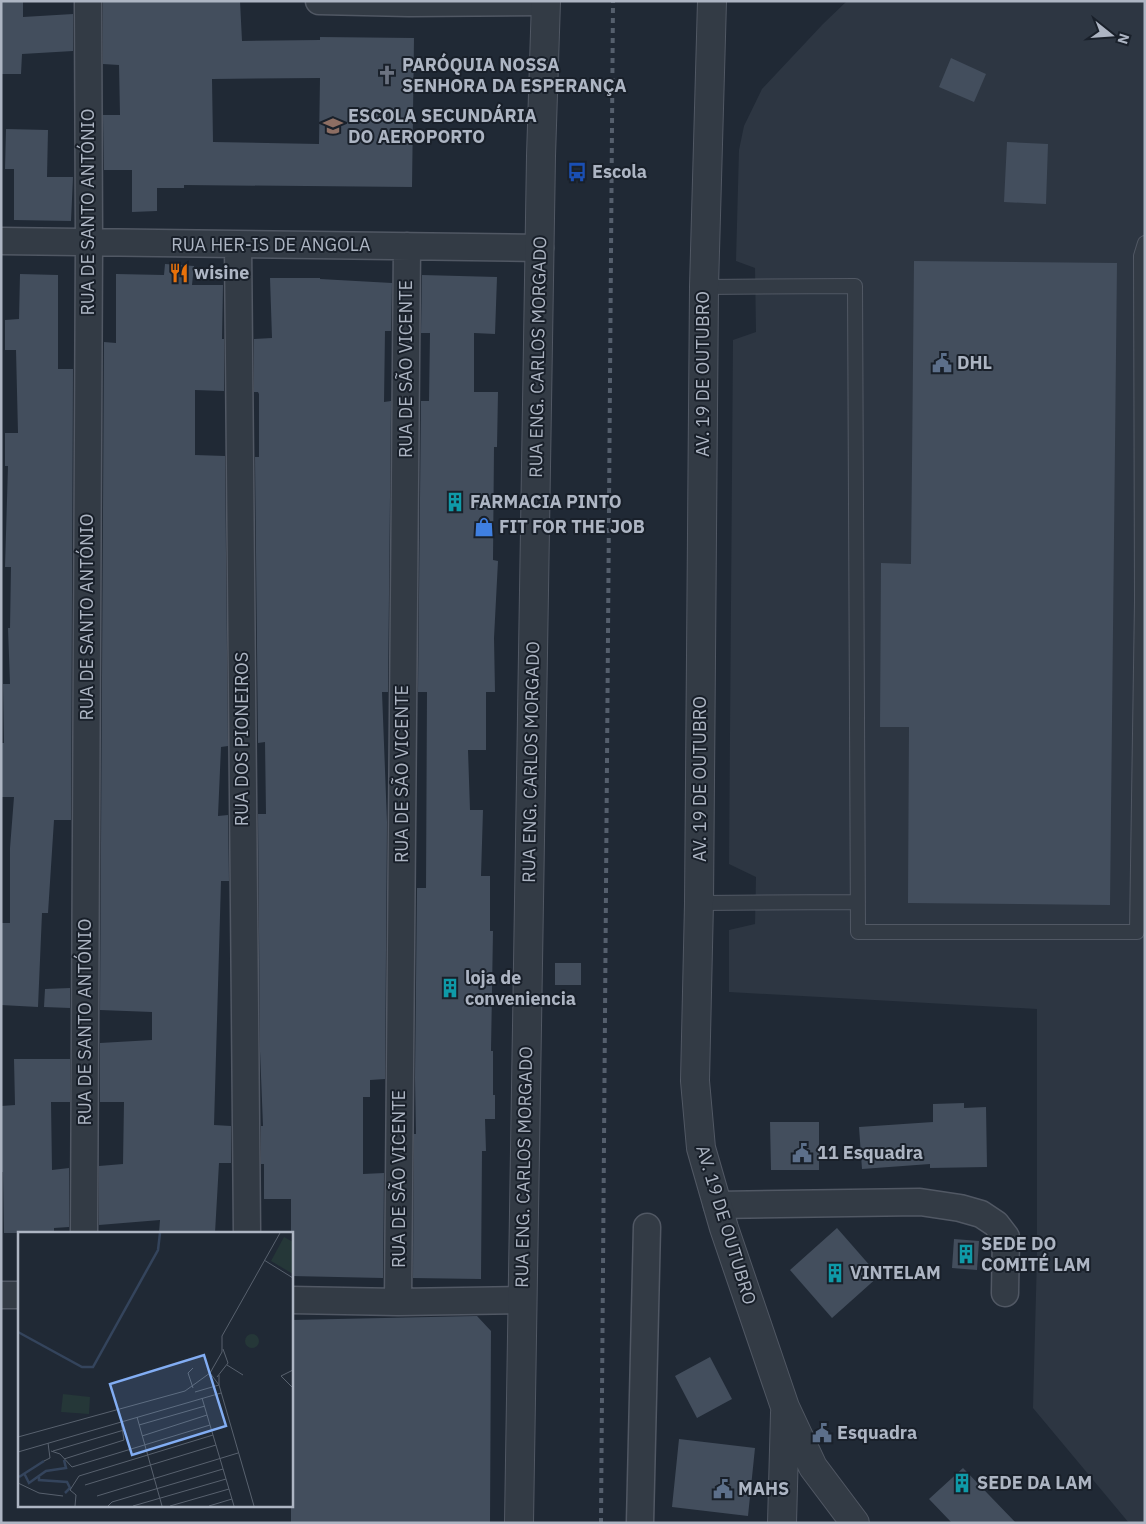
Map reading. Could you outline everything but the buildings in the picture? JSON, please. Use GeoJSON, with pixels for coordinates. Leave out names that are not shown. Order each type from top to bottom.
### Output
{"type":"FeatureCollection","features":[{"type":"Feature","properties":{"kind":"street","name":"RUA DE SANTO ANTÓNIO"},"geometry":{"type":"LineString","coordinates":[[84,1232],[89,243],[88,1]]}},
{"type":"Feature","properties":{"kind":"street"},"geometry":{"type":"LineString","coordinates":[[319,1],[546,1]]}},
{"type":"Feature","properties":{"kind":"street","name":"RUA ENG. CARLOS MORGADO"},"geometry":{"type":"LineString","coordinates":[[519,1523],[540,248],[546,1]]}},
{"type":"Feature","properties":{"kind":"street","name":"AV. 19 DE OUTUBRO"},"geometry":{"type":"LineString","coordinates":[[712,1],[704,287],[699,904],[695,1081],[701,1148],[717,1205],[785,1407],[813,1467],[855,1523]]}},
{"type":"Feature","properties":{"kind":"street","name":"RUA HER-IS DE ANGOLA"},"geometry":{"type":"LineString","coordinates":[[1,241],[540,248]]}},
{"type":"Feature","properties":{"kind":"street","name":"RUA DOS PIONEIROS"},"geometry":{"type":"LineString","coordinates":[[238,245],[247,1232]]}},
{"type":"Feature","properties":{"kind":"street","name":"RUA DE SÃO VICENTE"},"geometry":{"type":"LineString","coordinates":[[398,1302],[407,246]]}},
{"type":"Feature","properties":{"kind":"street"},"geometry":{"type":"LineString","coordinates":[[717,1205],[920,1202],[960,1208],[980,1214],[996,1224],[1006,1236],[1005,1293]]}},
{"type":"Feature","properties":{"kind":"street"},"geometry":{"type":"LineString","coordinates":[[640,1523],[647,1227]]}},
{"type":"Feature","properties":{"kind":"street"},"geometry":{"type":"LineString","coordinates":[[1,1295],[18,1295]]}},
{"type":"Feature","properties":{"kind":"street"},"geometry":{"type":"LineString","coordinates":[[292,1300],[398,1302],[522,1300]]}},
{"type":"Feature","properties":{"kind":"street"},"geometry":{"type":"LineString","coordinates":[[782,1523],[785,1407]]}},
{"type":"Feature","properties":{"kind":"lane"},"geometry":{"type":"LineString","coordinates":[[704,287],[855,286],[858,932],[1137,932],[1141,831],[1141,256],[1145,243]]}},
{"type":"Feature","properties":{"kind":"lane"},"geometry":{"type":"LineString","coordinates":[[699,904],[858,902]]}},
{"type":"Feature","properties":{"kind":"shaded area"},"geometry":{"type":"Polygon","coordinates":[[[847,1],[1145,1],[1145,1523],[1129,1523],[1033,1408],[1037,1256],[1037,1009],[729,992],[729,930],[755,924],[756,877],[729,864],[733,340],[756,332],[755,268],[736,261],[739,150],[744,126],[762,89],[847,1]]]}},
{"type":"Feature","properties":{"kind":"railway"},"geometry":{"type":"LineString","coordinates":[[601,1523],[613,1]]}},
{"type":"Feature","properties":{"kind":"place","name":"PARÓQUIA NOSSA SENHORA DA ESPERANÇA"},"geometry":{"type":"Point","coordinates":[387,75]}},
{"type":"Feature","properties":{"kind":"place","name":"ESCOLA SECUNDÁRIA DO AEROPORTO"},"geometry":{"type":"Point","coordinates":[333,126]}},
{"type":"Feature","properties":{"kind":"place","name":"Escola"},"geometry":{"type":"Point","coordinates":[577,172]}},
{"type":"Feature","properties":{"kind":"place","name":"wisine"},"geometry":{"type":"Point","coordinates":[179,273]}},
{"type":"Feature","properties":{"kind":"place","name":"DHL"},"geometry":{"type":"Point","coordinates":[942,363]}},
{"type":"Feature","properties":{"kind":"place","name":"FARMACIA PINTO"},"geometry":{"type":"Point","coordinates":[455,502]}},
{"type":"Feature","properties":{"kind":"place","name":"FIT FOR THE JOB"},"geometry":{"type":"Point","coordinates":[484,527]}},
{"type":"Feature","properties":{"kind":"place","name":"loja de conveniencia"},"geometry":{"type":"Point","coordinates":[450,988]}},
{"type":"Feature","properties":{"kind":"place","name":"11 Esquadra"},"geometry":{"type":"Point","coordinates":[802,1153]}},
{"type":"Feature","properties":{"kind":"place","name":"SEDE DO COMITÉ LAM"},"geometry":{"type":"Point","coordinates":[966,1254]}},
{"type":"Feature","properties":{"kind":"place","name":"VINTELAM"},"geometry":{"type":"Point","coordinates":[835,1273]}},
{"type":"Feature","properties":{"kind":"place","name":"Esquadra"},"geometry":{"type":"Point","coordinates":[822,1433]}},
{"type":"Feature","properties":{"kind":"place","name":"SEDE DA LAM"},"geometry":{"type":"Point","coordinates":[962,1483]}},
{"type":"Feature","properties":{"kind":"place","name":"MAHS"},"geometry":{"type":"Point","coordinates":[723,1489]}}]}
